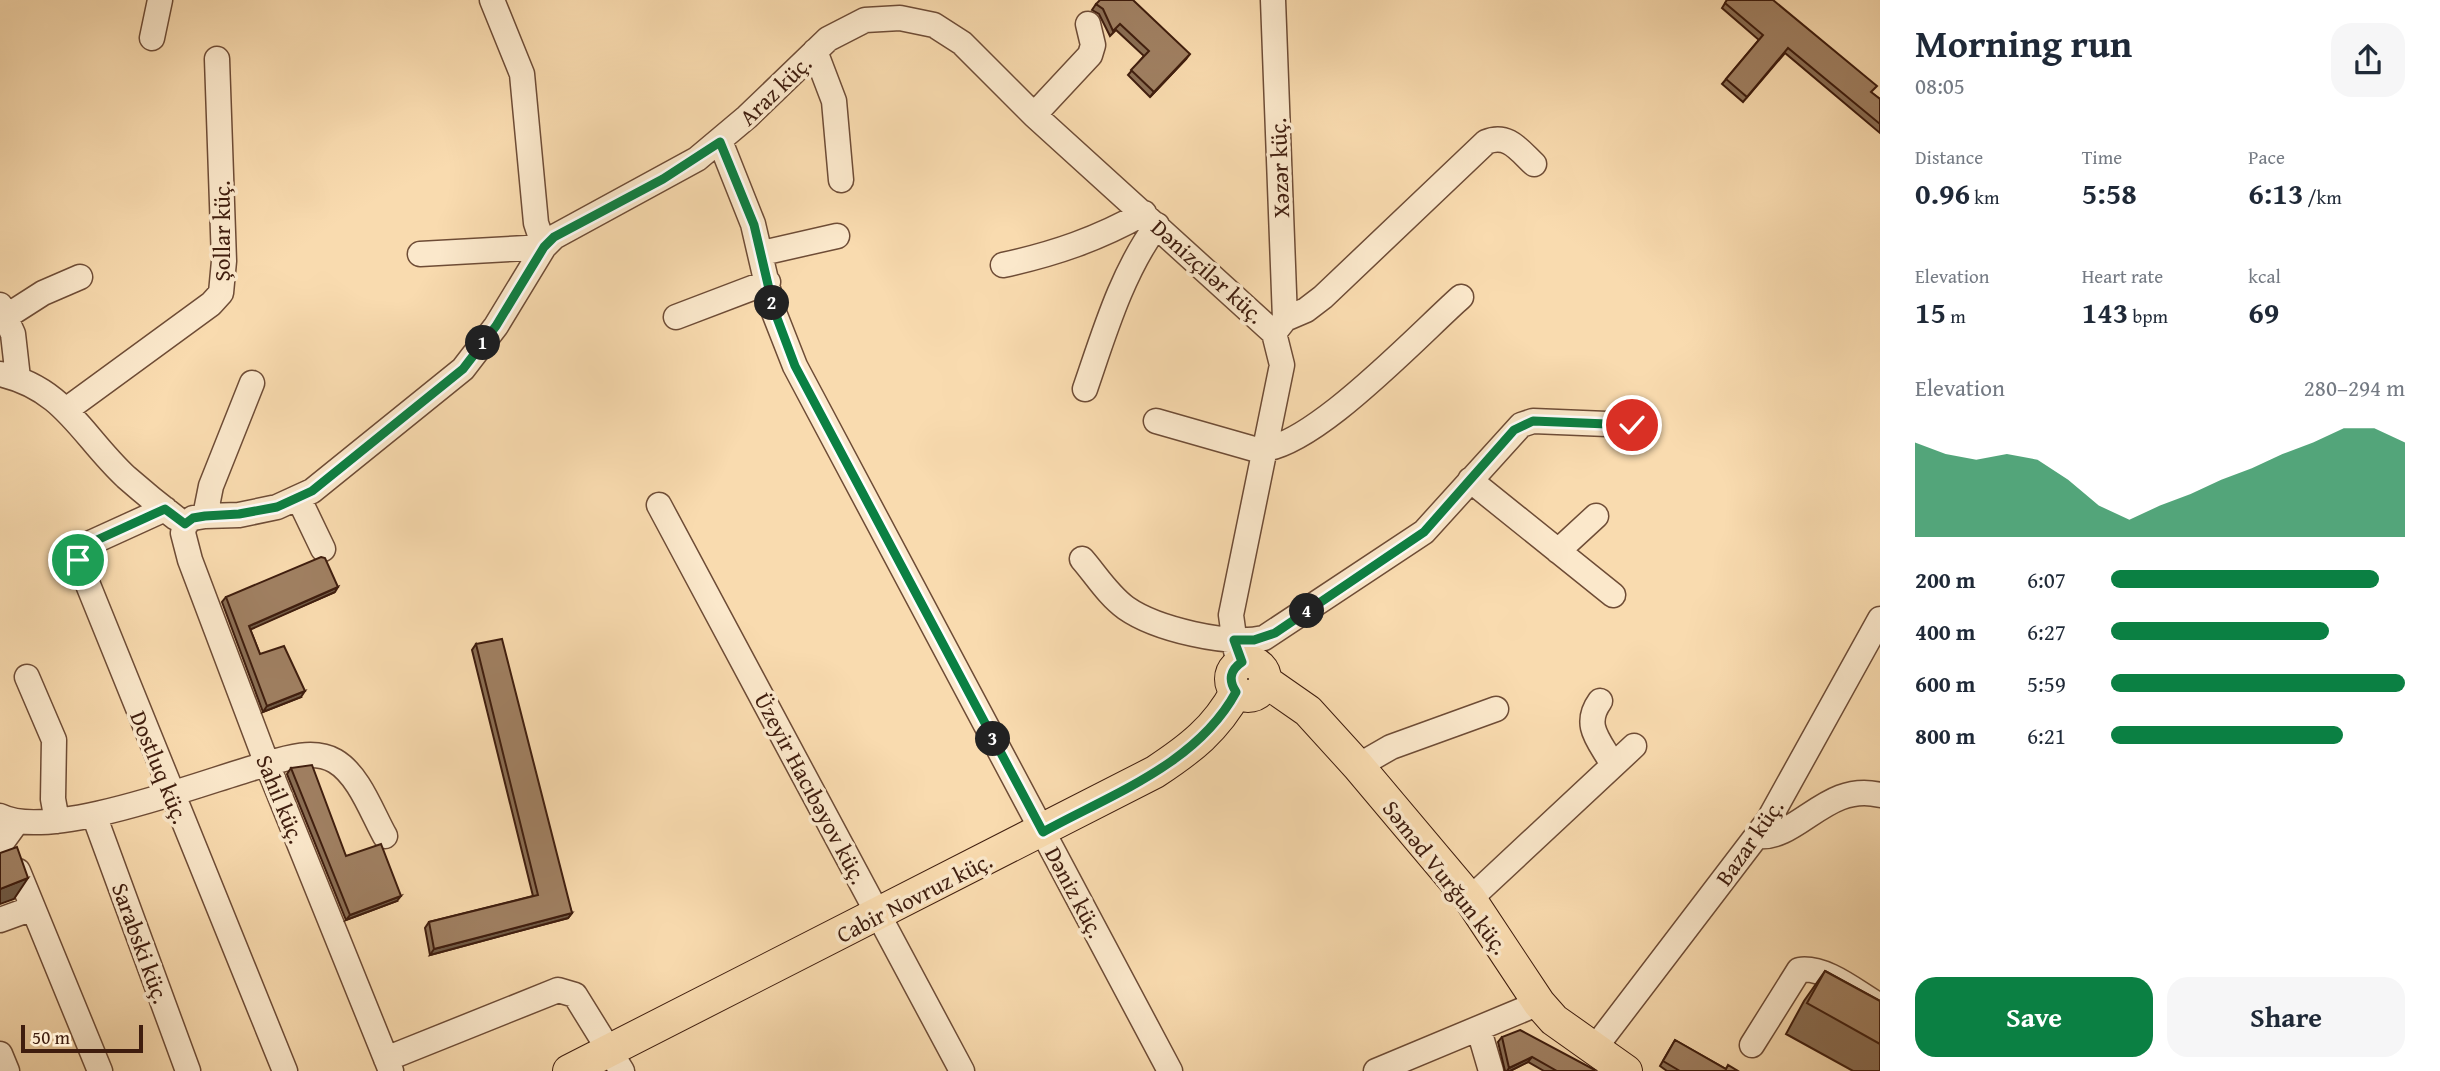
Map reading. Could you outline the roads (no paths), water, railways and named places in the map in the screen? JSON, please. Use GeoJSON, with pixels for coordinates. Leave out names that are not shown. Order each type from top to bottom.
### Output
{"type":"FeatureCollection","features":[{"type":"Feature","properties":{"kind":"main road","name":"Cabir Novruz küç."},"geometry":{"type":"LineString","coordinates":[[569,1071],[616,1061],[878,915],[1043,832],[1185,753],[1214,727],[1244,669]]}},
{"type":"Feature","properties":{"kind":"main road","name":"Səməd Vurğun küç."},"geometry":{"type":"LineString","coordinates":[[1244,669],[1308,711],[1470,899],[1539,1003],[1573,1035],[1626,1071]]}},
{"type":"Feature","properties":{"kind":"street"},"geometry":{"type":"LineString","coordinates":[[152,38],[160,0]]}},
{"type":"Feature","properties":{"kind":"street"},"geometry":{"type":"LineString","coordinates":[[420,254],[544,247],[536,223],[522,74],[492,0]]}},
{"type":"Feature","properties":{"kind":"street","name":"Xəzər küç."},"geometry":{"type":"LineString","coordinates":[[1273,0],[1280,326]]}},
{"type":"Feature","properties":{"kind":"street","name":"Araz küç."},"geometry":{"type":"LineString","coordinates":[[195,520],[260,511],[299,499],[463,369],[496,326],[544,247],[566,230],[663,179],[720,142],[838,33],[865,20],[915,10]]}},
{"type":"Feature","properties":{"kind":"street","name":"Dәnizçilәr küç."},"geometry":{"type":"LineString","coordinates":[[915,10],[962,43],[1034,115],[1150,219],[1280,326],[1282,365],[1233,598],[1244,669]]}},
{"type":"Feature","properties":{"kind":"street"},"geometry":{"type":"LineString","coordinates":[[1034,115],[1090,55],[1093,45],[1088,24]]}},
{"type":"Feature","properties":{"kind":"street"},"geometry":{"type":"LineString","coordinates":[[816,51],[834,101],[841,180]]}},
{"type":"Feature","properties":{"kind":"street","name":"Şollar küç."},"geometry":{"type":"LineString","coordinates":[[66,410],[211,304],[221,293],[224,261],[217,59]]}},
{"type":"Feature","properties":{"kind":"street"},"geometry":{"type":"LineString","coordinates":[[1280,326],[1323,297],[1486,142],[1496,138],[1511,142],[1534,164]]}},
{"type":"Feature","properties":{"kind":"street","name":"Dәniz küç."},"geometry":{"type":"LineString","coordinates":[[720,142],[762,253],[779,328],[795,366],[1170,1071]]}},
{"type":"Feature","properties":{"kind":"street"},"geometry":{"type":"LineString","coordinates":[[1003,265],[1056,253],[1150,219]]}},
{"type":"Feature","properties":{"kind":"street"},"geometry":{"type":"LineString","coordinates":[[1085,389],[1109,320],[1146,239],[1150,219]]}},
{"type":"Feature","properties":{"kind":"street"},"geometry":{"type":"LineString","coordinates":[[762,253],[837,236]]}},
{"type":"Feature","properties":{"kind":"street"},"geometry":{"type":"LineString","coordinates":[[79,276],[3,311],[16,353],[9,376],[50,394],[126,476],[165,509],[195,520],[252,383]]}},
{"type":"Feature","properties":{"kind":"street"},"geometry":{"type":"LineString","coordinates":[[676,317],[768,282]]}},
{"type":"Feature","properties":{"kind":"street"},"geometry":{"type":"LineString","coordinates":[[1156,421],[1265,451],[1306,433],[1337,410],[1461,297]]}},
{"type":"Feature","properties":{"kind":"street"},"geometry":{"type":"LineString","coordinates":[[1082,558],[1113,597],[1144,618],[1166,626],[1244,669],[1264,638],[1424,532],[1521,425],[1533,421],[1632,425]]}},
{"type":"Feature","properties":{"kind":"street"},"geometry":{"type":"LineString","coordinates":[[1470,480],[1613,595]]}},
{"type":"Feature","properties":{"kind":"street"},"geometry":{"type":"LineString","coordinates":[[299,499],[323,549]]}},
{"type":"Feature","properties":{"kind":"street","name":"Üzeyir Hacıbəyov küç."},"geometry":{"type":"LineString","coordinates":[[659,505],[962,1071]]}},
{"type":"Feature","properties":{"kind":"street","name":"Dostluq küç."},"geometry":{"type":"LineString","coordinates":[[165,509],[86,545],[80,551],[78,560],[285,1071]]}},
{"type":"Feature","properties":{"kind":"street"},"geometry":{"type":"LineString","coordinates":[[1558,551],[1596,516]]}},
{"type":"Feature","properties":{"kind":"street","name":"Sahil küç."},"geometry":{"type":"LineString","coordinates":[[195,520],[183,533],[190,559],[267,764],[389,1065]]}},
{"type":"Feature","properties":{"kind":"street","name":"Bazar küç."},"geometry":{"type":"LineString","coordinates":[[1594,1049],[1757,836],[1781,799],[1880,619]]}},
{"type":"Feature","properties":{"kind":"street"},"geometry":{"type":"LineString","coordinates":[[27,677],[54,740],[53,799],[57,821]]}},
{"type":"Feature","properties":{"kind":"street"},"geometry":{"type":"LineString","coordinates":[[1600,701],[1590,714],[1590,723],[1613,765]]}},
{"type":"Feature","properties":{"kind":"street"},"geometry":{"type":"LineString","coordinates":[[1358,766],[1391,747],[1496,709]]}},
{"type":"Feature","properties":{"kind":"street"},"geometry":{"type":"LineString","coordinates":[[1470,899],[1634,746]]}},
{"type":"Feature","properties":{"kind":"street"},"geometry":{"type":"LineString","coordinates":[[0,845],[8,820],[57,821],[94,815],[267,764],[316,755],[338,763],[349,772],[385,836]]}},
{"type":"Feature","properties":{"kind":"street"},"geometry":{"type":"LineString","coordinates":[[1757,836],[1772,836],[1836,798],[1870,792],[1880,795]]}},
{"type":"Feature","properties":{"kind":"street","name":"Sarabski küç."},"geometry":{"type":"LineString","coordinates":[[94,815],[188,1071]]}},
{"type":"Feature","properties":{"kind":"street"},"geometry":{"type":"LineString","coordinates":[[18,871],[100,1071]]}},
{"type":"Feature","properties":{"kind":"street"},"geometry":{"type":"LineString","coordinates":[[0,920],[33,908]]}},
{"type":"Feature","properties":{"kind":"street"},"geometry":{"type":"LineString","coordinates":[[1752,1045],[1799,970],[1809,969],[1827,976],[1880,1006]]}},
{"type":"Feature","properties":{"kind":"street"},"geometry":{"type":"LineString","coordinates":[[389,1065],[558,990],[575,995],[616,1061]]}},
{"type":"Feature","properties":{"kind":"street"},"geometry":{"type":"LineString","coordinates":[[1376,1071],[1539,1003]]}},
{"type":"Feature","properties":{"kind":"street"},"geometry":{"type":"LineString","coordinates":[[1479,1030],[1490,1071]]}},
{"type":"Feature","properties":{"kind":"street"},"geometry":{"type":"LineString","coordinates":[[0,1054],[7,1071]]}}]}
